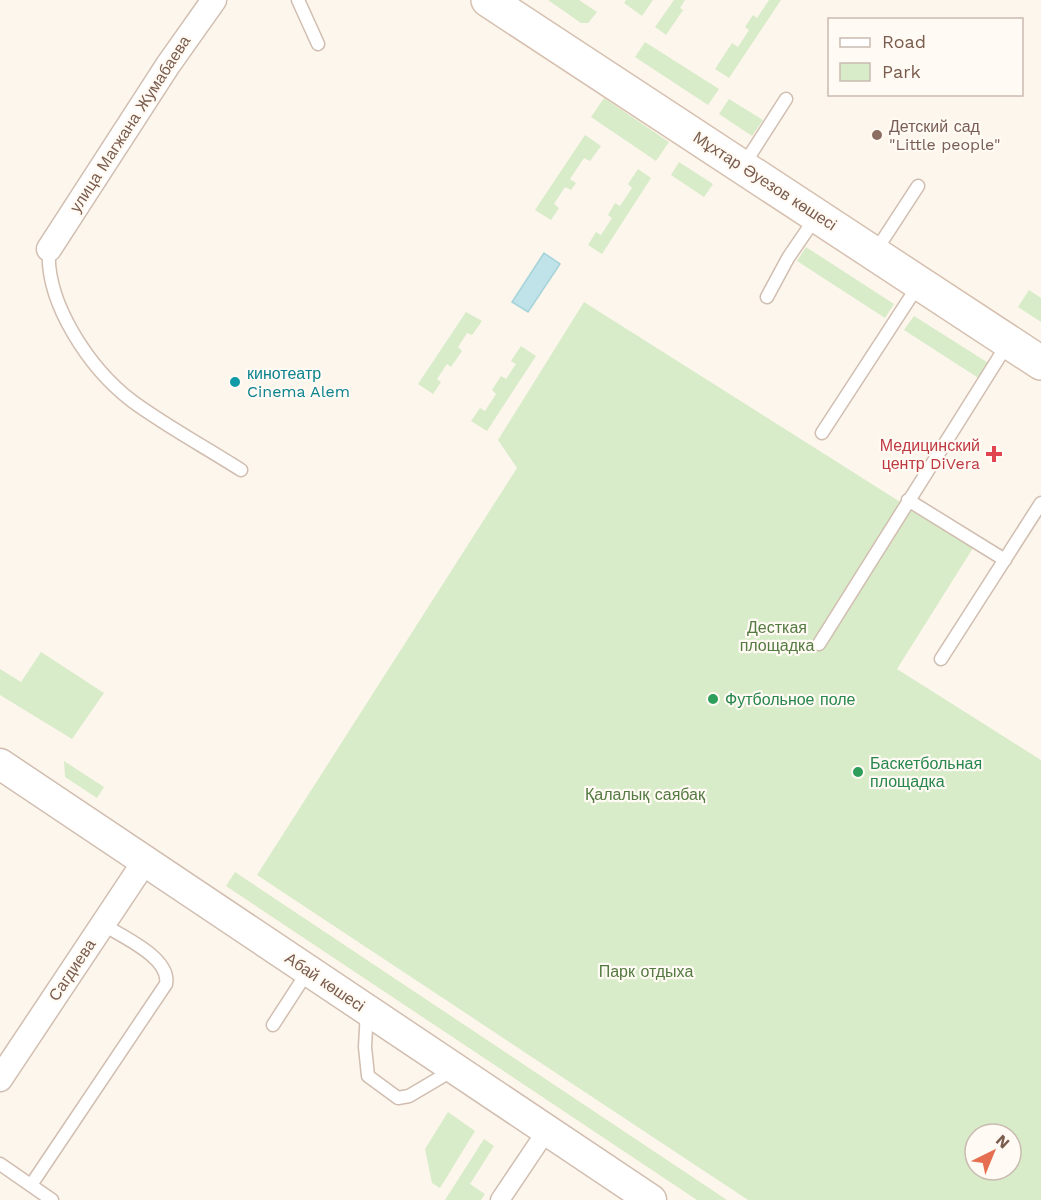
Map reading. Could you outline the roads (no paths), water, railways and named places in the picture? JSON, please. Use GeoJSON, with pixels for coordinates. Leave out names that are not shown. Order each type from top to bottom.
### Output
{"type":"FeatureCollection","features":[{"type":"Feature","properties":{"kind":"main road","name":"Мұхтар Әуезов көшесі"},"geometry":{"type":"LineString","coordinates":[[488,0],[1041,363]]}},
{"type":"Feature","properties":{"kind":"street","name":"улица Магжана Жумабаева"},"geometry":{"type":"LineString","coordinates":[[49,249],[168,65],[214,0]]}},
{"type":"Feature","properties":{"kind":"street","name":"Абай көшесі"},"geometry":{"type":"LineString","coordinates":[[0,764],[547,1130],[635,1196]]}},
{"type":"Feature","properties":{"kind":"street","name":"Сагдиева"},"geometry":{"type":"LineString","coordinates":[[0,1079],[145,861]]}},
{"type":"Feature","properties":{"kind":"street"},"geometry":{"type":"LineString","coordinates":[[500,1200],[547,1130]]}},
{"type":"Feature","properties":{"kind":"lane"},"geometry":{"type":"LineString","coordinates":[[298,0],[318,44]]}},
{"type":"Feature","properties":{"kind":"lane"},"geometry":{"type":"LineString","coordinates":[[743,167],[786,99]]}},
{"type":"Feature","properties":{"kind":"lane"},"geometry":{"type":"LineString","coordinates":[[874,253],[918,186]]}},
{"type":"Feature","properties":{"kind":"lane"},"geometry":{"type":"LineString","coordinates":[[767,297],[788,258],[817,216]]}},
{"type":"Feature","properties":{"kind":"lane"},"geometry":{"type":"LineString","coordinates":[[49,249],[50,278],[60,307],[83,346],[103,371],[133,401],[241,470]]}},
{"type":"Feature","properties":{"kind":"lane"},"geometry":{"type":"LineString","coordinates":[[822,433],[920,283]]}},
{"type":"Feature","properties":{"kind":"lane"},"geometry":{"type":"LineString","coordinates":[[819,644],[1009,342]]}},
{"type":"Feature","properties":{"kind":"lane"},"geometry":{"type":"LineString","coordinates":[[908,500],[1005,560]]}},
{"type":"Feature","properties":{"kind":"lane"},"geometry":{"type":"LineString","coordinates":[[941,659],[1041,502]]}},
{"type":"Feature","properties":{"kind":"lane"},"geometry":{"type":"LineString","coordinates":[[31,1185],[166,984],[168,975],[162,963],[102,924]]}},
{"type":"Feature","properties":{"kind":"lane"},"geometry":{"type":"LineString","coordinates":[[273,1025],[308,970]]}},
{"type":"Feature","properties":{"kind":"lane"},"geometry":{"type":"LineString","coordinates":[[367,1010],[366,1072],[374,1082],[387,1091],[398,1098],[406,1098],[455,1069]]}},
{"type":"Feature","properties":{"kind":"lane"},"geometry":{"type":"LineString","coordinates":[[0,1164],[52,1200]]}},
{"type":"Feature","properties":{"kind":"water"},"geometry":{"type":"Polygon","coordinates":[[[544,253],[560,264],[528,312],[512,302],[544,253]]]}},
{"type":"Feature","properties":{"kind":"place","name":"Детский сад \"Little people\""},"geometry":{"type":"Point","coordinates":[877,135]}},
{"type":"Feature","properties":{"kind":"place","name":"кинотеатр Cinema Alem"},"geometry":{"type":"Point","coordinates":[235,382]}},
{"type":"Feature","properties":{"kind":"place","name":"Медицинский центр DiVera"},"geometry":{"type":"Point","coordinates":[994,454]}},
{"type":"Feature","properties":{"kind":"place","name":"Футбольное поле"},"geometry":{"type":"Point","coordinates":[713,699]}},
{"type":"Feature","properties":{"kind":"place","name":"Баскетбольная площадка"},"geometry":{"type":"Point","coordinates":[858,772]}},
{"type":"Feature","properties":{"kind":"park label","name":"Десткая площадка"},"geometry":{"type":"Point","coordinates":[777,636]}},
{"type":"Feature","properties":{"kind":"park label","name":"Қалалық саябақ"},"geometry":{"type":"Point","coordinates":[645,794]}},
{"type":"Feature","properties":{"kind":"park label","name":"Парк отдыха"},"geometry":{"type":"Point","coordinates":[646,971]}}]}
